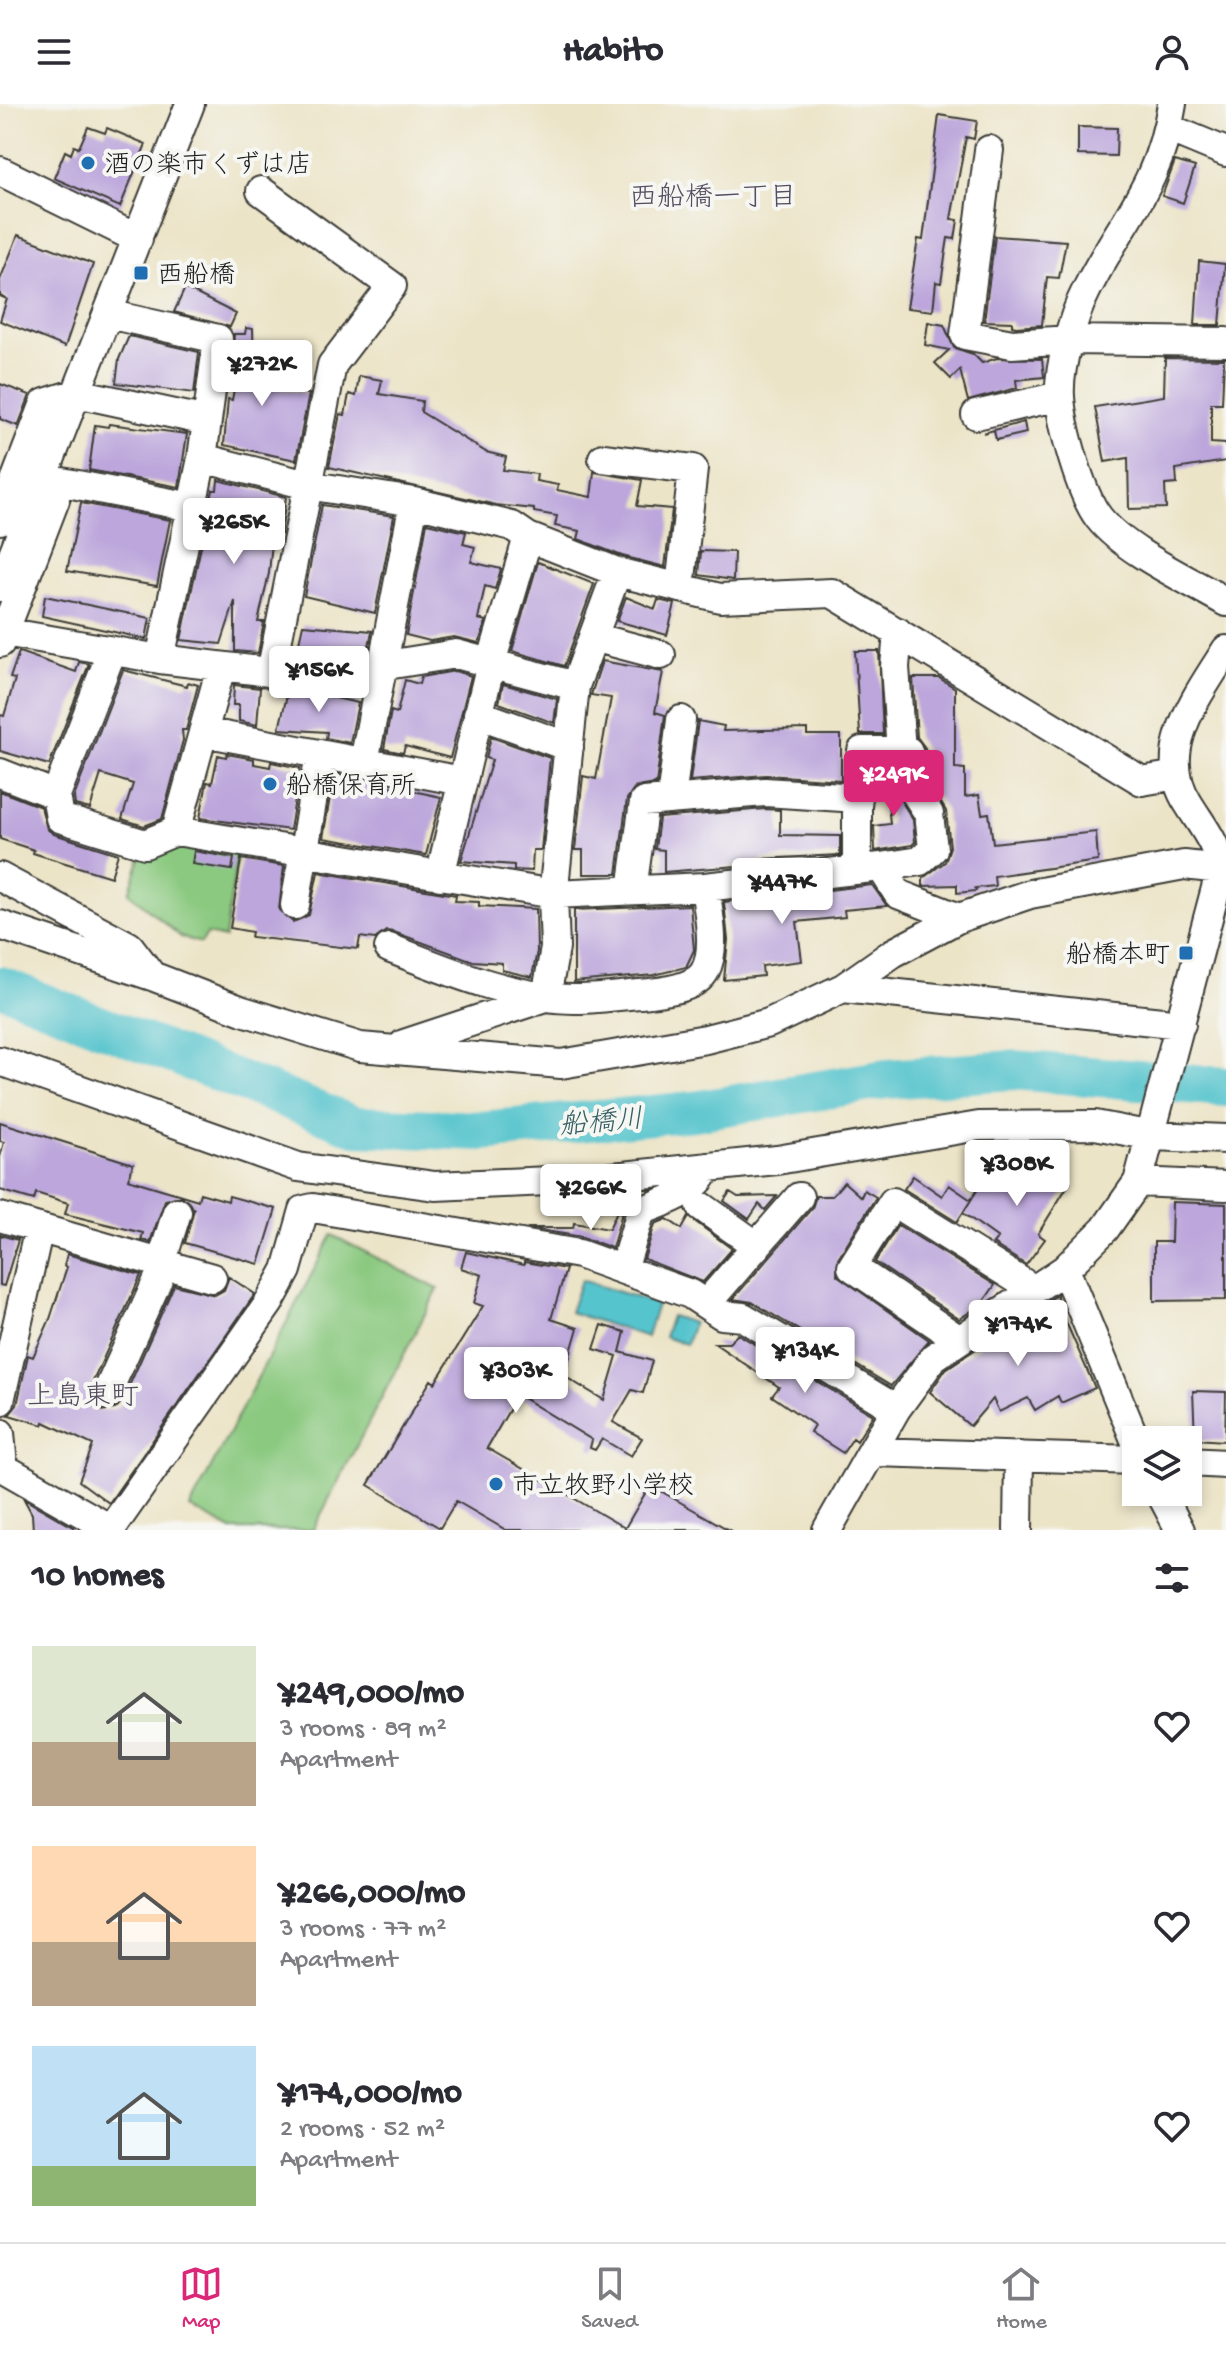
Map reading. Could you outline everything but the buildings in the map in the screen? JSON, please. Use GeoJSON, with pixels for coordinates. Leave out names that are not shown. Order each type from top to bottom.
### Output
{"type":"FeatureCollection","features":[{"type":"Feature","properties":{"kind":"street"},"geometry":{"type":"LineString","coordinates":[[190,104],[108,314],[62,482],[2,637],[311,677],[384,668],[456,654],[575,686]]}},
{"type":"Feature","properties":{"kind":"street"},"geometry":{"type":"LineString","coordinates":[[1226,152],[1170,116],[1156,169],[1134,214],[1085,291],[1069,340],[1060,396],[1082,488],[1100,519],[1131,544],[1226,602]]}},
{"type":"Feature","properties":{"kind":"street"},"geometry":{"type":"LineString","coordinates":[[989,150],[965,335],[1012,344],[1069,340],[1226,342]]}},
{"type":"Feature","properties":{"kind":"street"},"geometry":{"type":"LineString","coordinates":[[0,171],[138,239]]}},
{"type":"Feature","properties":{"kind":"street"},"geometry":{"type":"LineString","coordinates":[[261,191],[392,286],[332,365],[271,673]]}},
{"type":"Feature","properties":{"kind":"street"},"geometry":{"type":"LineString","coordinates":[[108,314],[218,339],[202,458],[160,659]]}},
{"type":"Feature","properties":{"kind":"street"},"geometry":{"type":"LineString","coordinates":[[976,415],[1060,396]]}},
{"type":"Feature","properties":{"kind":"street"},"geometry":{"type":"LineString","coordinates":[[0,520],[45,403],[83,403],[207,421]]}},
{"type":"Feature","properties":{"kind":"street"},"geometry":{"type":"LineString","coordinates":[[0,587],[83,403]]}},
{"type":"Feature","properties":{"kind":"street"},"geometry":{"type":"LineString","coordinates":[[202,458],[307,485],[414,502],[512,526],[528,537],[617,572],[720,598],[832,593],[1142,781],[1177,775]]}},
{"type":"Feature","properties":{"kind":"street"},"geometry":{"type":"LineString","coordinates":[[603,458],[693,469],[680,588]]}},
{"type":"Feature","properties":{"kind":"street"},"geometry":{"type":"LineString","coordinates":[[62,482],[192,507]]}},
{"type":"Feature","properties":{"kind":"street"},"geometry":{"type":"LineString","coordinates":[[364,762],[414,502]]}},
{"type":"Feature","properties":{"kind":"street"},"geometry":{"type":"LineString","coordinates":[[440,876],[491,663],[528,537]]}},
{"type":"Feature","properties":{"kind":"street"},"geometry":{"type":"LineString","coordinates":[[546,997],[555,948],[554,894],[575,686],[617,572]]}},
{"type":"Feature","properties":{"kind":"street"},"geometry":{"type":"LineString","coordinates":[[898,632],[895,667],[901,751]]}},
{"type":"Feature","properties":{"kind":"street"},"geometry":{"type":"LineString","coordinates":[[593,637],[661,655]]}},
{"type":"Feature","properties":{"kind":"street"},"geometry":{"type":"LineString","coordinates":[[827,1530],[896,1409],[934,1357],[1065,1269],[1105,1229],[1138,1182],[1221,869],[1218,849],[1178,788],[1175,757],[1179,732],[1226,650]]}},
{"type":"Feature","properties":{"kind":"street"},"geometry":{"type":"LineString","coordinates":[[112,651],[56,795],[60,818],[145,844],[176,831],[554,894],[705,887],[869,868],[920,861],[933,849],[929,814],[914,791],[908,751],[862,751],[858,798],[869,868],[898,894],[959,918]]}},
{"type":"Feature","properties":{"kind":"street"},"geometry":{"type":"LineString","coordinates":[[176,831],[221,667]]}},
{"type":"Feature","properties":{"kind":"street"},"geometry":{"type":"LineString","coordinates":[[895,667],[928,667]]}},
{"type":"Feature","properties":{"kind":"street"},"geometry":{"type":"LineString","coordinates":[[478,714],[569,747]]}},
{"type":"Feature","properties":{"kind":"street"},"geometry":{"type":"LineString","coordinates":[[671,800],[681,720]]}},
{"type":"Feature","properties":{"kind":"street"},"geometry":{"type":"LineString","coordinates":[[203,732],[462,781]]}},
{"type":"Feature","properties":{"kind":"street"},"geometry":{"type":"LineString","coordinates":[[298,905],[320,754]]}},
{"type":"Feature","properties":{"kind":"street"},"geometry":{"type":"LineString","coordinates":[[0,773],[56,795]]}},
{"type":"Feature","properties":{"kind":"street"},"geometry":{"type":"LineString","coordinates":[[632,890],[644,802],[765,792],[858,798]]}},
{"type":"Feature","properties":{"kind":"street"},"geometry":{"type":"LineString","coordinates":[[0,925],[152,976],[243,1011],[360,1047],[392,1047],[561,1064],[706,1039],[769,1023],[843,988],[893,953],[959,918],[1030,894],[1088,880],[1184,865],[1221,869]]}},
{"type":"Feature","properties":{"kind":"street"},"geometry":{"type":"LineString","coordinates":[[0,877],[129,946],[152,976]]}},
{"type":"Feature","properties":{"kind":"street"},"geometry":{"type":"LineString","coordinates":[[389,948],[448,971],[546,997],[606,997],[662,991],[693,983],[705,971],[711,934],[705,887]]}},
{"type":"Feature","properties":{"kind":"street"},"geometry":{"type":"LineString","coordinates":[[843,988],[1181,1024]]}},
{"type":"Feature","properties":{"kind":"street"},"geometry":{"type":"LineString","coordinates":[[392,1047],[546,997]]}},
{"type":"Feature","properties":{"kind":"street"},"geometry":{"type":"LineString","coordinates":[[0,1061],[298,1167],[435,1186],[594,1179],[777,1160],[979,1126],[1095,1125],[1152,1136],[1226,1139]]}},
{"type":"Feature","properties":{"kind":"street"},"geometry":{"type":"LineString","coordinates":[[624,1267],[641,1211],[704,1177],[707,1167]]}},
{"type":"Feature","properties":{"kind":"street"},"geometry":{"type":"LineString","coordinates":[[1138,1182],[1226,1186]]}},
{"type":"Feature","properties":{"kind":"street"},"geometry":{"type":"LineString","coordinates":[[706,1304],[799,1197]]}},
{"type":"Feature","properties":{"kind":"street"},"geometry":{"type":"LineString","coordinates":[[958,1339],[852,1267],[893,1202],[1033,1289]]}},
{"type":"Feature","properties":{"kind":"street"},"geometry":{"type":"LineString","coordinates":[[701,1206],[757,1246]]}},
{"type":"Feature","properties":{"kind":"street"},"geometry":{"type":"LineString","coordinates":[[0,1433],[1,1466],[112,1530],[269,1303],[287,1270],[304,1210],[313,1208],[579,1254],[624,1267],[706,1304],[722,1315],[743,1317],[896,1409]]}},
{"type":"Feature","properties":{"kind":"street"},"geometry":{"type":"LineString","coordinates":[[106,1395],[163,1264],[177,1212]]}},
{"type":"Feature","properties":{"kind":"street"},"geometry":{"type":"LineString","coordinates":[[0,1217],[212,1278]]}},
{"type":"Feature","properties":{"kind":"street"},"geometry":{"type":"LineString","coordinates":[[0,1400],[39,1228]]}},
{"type":"Feature","properties":{"kind":"street"},"geometry":{"type":"LineString","coordinates":[[1065,1269],[1129,1426]]}},
{"type":"Feature","properties":{"kind":"street"},"geometry":{"type":"LineString","coordinates":[[874,1452],[1122,1460]]}},
{"type":"Feature","properties":{"kind":"street"},"geometry":{"type":"LineString","coordinates":[[1018,1530],[1019,1456]]}},
{"type":"Feature","properties":{"kind":"street"},"geometry":{"type":"LineString","coordinates":[[1202,1463],[1226,1464]]}},
{"type":"Feature","properties":{"kind":"street"},"geometry":{"type":"LineString","coordinates":[[1167,1506],[1180,1530]]}},
{"type":"Feature","properties":{"kind":"green space"},"geometry":{"type":"Polygon","coordinates":[[[239,841],[225,938],[207,934],[201,943],[181,937],[129,893],[145,844],[239,841]]]}},
{"type":"Feature","properties":{"kind":"green space"},"geometry":{"type":"Polygon","coordinates":[[[332,1235],[438,1289],[313,1530],[232,1530],[190,1508],[332,1235]]]}},
{"type":"Feature","properties":{"kind":"water"},"geometry":{"type":"Polygon","coordinates":[[[581,1280],[657,1304],[647,1337],[570,1312],[581,1280]]]}},
{"type":"Feature","properties":{"kind":"water"},"geometry":{"type":"Polygon","coordinates":[[[671,1316],[693,1323],[686,1344],[664,1337],[671,1316]]]}},
{"type":"Feature","properties":{"kind":"waterway","name":"船橋川"},"geometry":{"type":"LineString","coordinates":[[0,986],[355,1126],[482,1131],[695,1111],[887,1079],[1013,1070],[1226,1087]]}},
{"type":"Feature","properties":{"kind":"place","name":"酒の楽市くずは店"},"geometry":{"type":"Point","coordinates":[88,163]}},
{"type":"Feature","properties":{"kind":"place","name":"西船橋"},"geometry":{"type":"Point","coordinates":[141,273]}},
{"type":"Feature","properties":{"kind":"place","name":"船橋保育所"},"geometry":{"type":"Point","coordinates":[270,784]}},
{"type":"Feature","properties":{"kind":"place","name":"船橋本町"},"geometry":{"type":"Point","coordinates":[1186,953]}},
{"type":"Feature","properties":{"kind":"place","name":"市立牧野小学校"},"geometry":{"type":"Point","coordinates":[496,1484]}},
{"type":"Feature","properties":{"kind":"district","name":"西船橋一丁目"},"geometry":{"type":"Point","coordinates":[713,195]}},
{"type":"Feature","properties":{"kind":"district","name":"上島東町"},"geometry":{"type":"Point","coordinates":[83,1394]}}]}
